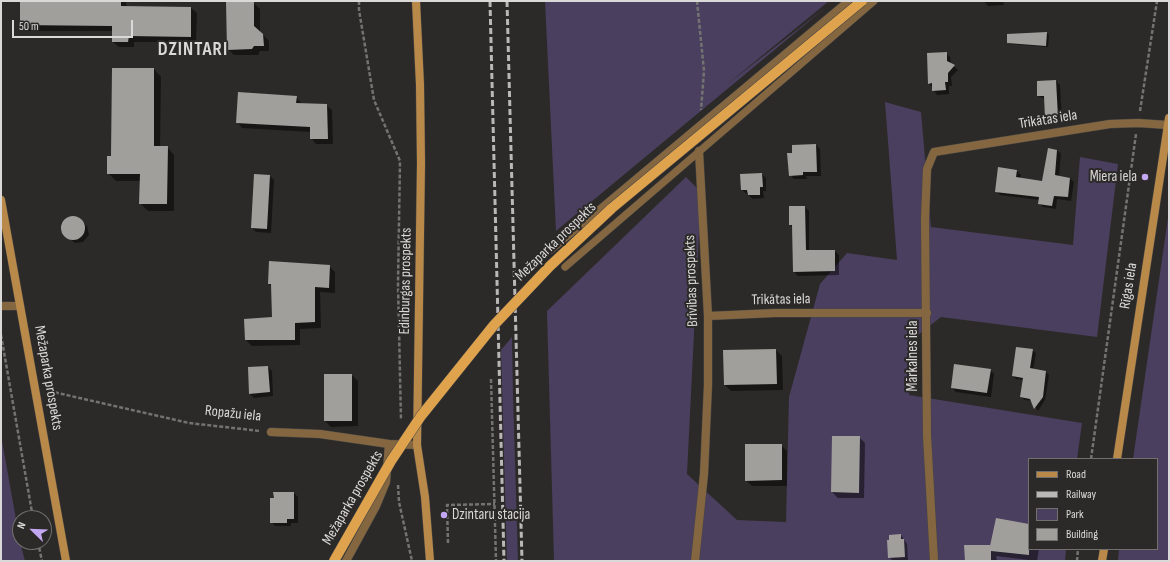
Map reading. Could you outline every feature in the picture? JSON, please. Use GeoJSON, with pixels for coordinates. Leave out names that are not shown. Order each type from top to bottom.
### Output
{"type":"FeatureCollection","features":[{"type":"Feature","properties":{"kind":"main road","name":"Mežaparka prospekts"},"geometry":{"type":"LineString","coordinates":[[334,561],[391,461],[422,416],[494,325],[550,266],[612,208],[862,1]]}},
{"type":"Feature","properties":{"kind":"street","name":"Edinburgas prospekts"},"geometry":{"type":"LineString","coordinates":[[416,1],[420,85],[421,162],[416,445],[425,497],[430,561]]}},
{"type":"Feature","properties":{"kind":"street","name":"Trikātas iela"},"geometry":{"type":"LineString","coordinates":[[934,152],[1110,124],[1168,122]]}},
{"type":"Feature","properties":{"kind":"street","name":"Rīgas iela"},"geometry":{"type":"LineString","coordinates":[[1117,458],[1168,122]]}},
{"type":"Feature","properties":{"kind":"street","name":"Brīvības prospekts"},"geometry":{"type":"LineString","coordinates":[[695,561],[704,474],[708,386],[708,316],[700,151]]}},
{"type":"Feature","properties":{"kind":"street","name":"Mārkalnes iela"},"geometry":{"type":"LineString","coordinates":[[934,152],[927,169],[925,218],[927,436],[934,561]]}},
{"type":"Feature","properties":{"kind":"street","name":"Mežaparka prospekts"},"geometry":{"type":"LineString","coordinates":[[1,200],[66,561]]}},
{"type":"Feature","properties":{"kind":"street"},"geometry":{"type":"LineString","coordinates":[[1,306],[20,306]]}},
{"type":"Feature","properties":{"kind":"street","name":"Trikātas iela"},"geometry":{"type":"LineString","coordinates":[[708,316],[783,313],[927,313]]}},
{"type":"Feature","properties":{"kind":"street","name":"Ropažu iela"},"geometry":{"type":"LineString","coordinates":[[271,432],[320,434],[389,444],[416,445]]}},
{"type":"Feature","properties":{"kind":"street"},"geometry":{"type":"LineString","coordinates":[[346,561],[376,506],[386,482],[389,444]]}},
{"type":"Feature","properties":{"kind":"street"},"geometry":{"type":"LineString","coordinates":[[1102,561],[1104,550]]}},
{"type":"Feature","properties":{"kind":"lane"},"geometry":{"type":"LineString","coordinates":[[551,250],[848,1]]}},
{"type":"Feature","properties":{"kind":"lane"},"geometry":{"type":"LineString","coordinates":[[565,267],[874,1]]}},
{"type":"Feature","properties":{"kind":"lane","name":"Brīvības prospekts"},"geometry":{"type":"LineString","coordinates":[[698,126],[700,151]]}},
{"type":"Feature","properties":{"kind":"path"},"geometry":{"type":"LineString","coordinates":[[359,1],[358,10],[374,100],[400,161],[398,284],[401,421]]}},
{"type":"Feature","properties":{"kind":"path"},"geometry":{"type":"LineString","coordinates":[[697,1],[704,72],[698,126]]}},
{"type":"Feature","properties":{"kind":"path"},"geometry":{"type":"LineString","coordinates":[[1091,458],[1138,123],[1157,1]]}},
{"type":"Feature","properties":{"kind":"path"},"geometry":{"type":"LineString","coordinates":[[1,335],[32,510]]}},
{"type":"Feature","properties":{"kind":"path"},"geometry":{"type":"LineString","coordinates":[[491,379],[496,561]]}},
{"type":"Feature","properties":{"kind":"path","name":"Ropažu iela"},"geometry":{"type":"LineString","coordinates":[[49,391],[189,423],[271,432]]}},
{"type":"Feature","properties":{"kind":"path"},"geometry":{"type":"LineString","coordinates":[[398,480],[399,502],[412,561]]}},
{"type":"Feature","properties":{"kind":"path"},"geometry":{"type":"LineString","coordinates":[[448,543],[447,505],[494,504]]}},
{"type":"Feature","properties":{"kind":"path"},"geometry":{"type":"LineString","coordinates":[[40,550],[42,561]]}},
{"type":"Feature","properties":{"kind":"path"},"geometry":{"type":"LineString","coordinates":[[1077,561],[1078,550]]}},
{"type":"Feature","properties":{"kind":"green space"},"geometry":{"type":"Polygon","coordinates":[[[545,1],[829,1],[725,86],[825,8],[556,231],[545,1]]]}},
{"type":"Feature","properties":{"kind":"green space"},"geometry":{"type":"Polygon","coordinates":[[[885,102],[921,112],[931,227],[1073,245],[1080,157],[1118,164],[1097,337],[941,317],[909,342],[909,395],[1082,423],[1077,458],[1028,458],[1028,550],[1066,550],[1065,561],[554,561],[547,311],[686,177],[701,192],[687,474],[737,520],[786,522],[789,397],[820,284],[847,253],[897,260],[885,102]]]}},
{"type":"Feature","properties":{"kind":"green space"},"geometry":{"type":"Polygon","coordinates":[[[1169,211],[1169,561],[1118,561],[1119,550],[1158,550],[1158,458],[1133,458],[1169,211]]]}},
{"type":"Feature","properties":{"kind":"green space"},"geometry":{"type":"Polygon","coordinates":[[[512,337],[518,561],[507,561],[501,350],[512,337]]]}},
{"type":"Feature","properties":{"kind":"green space"},"geometry":{"type":"Polygon","coordinates":[[[1,435],[14,510],[12,510],[12,550],[22,550],[25,561],[1,561],[1,435]]]}},
{"type":"Feature","properties":{"kind":"building"},"geometry":{"type":"Polygon","coordinates":[[[20,1],[121,1],[121,6],[191,7],[191,37],[129,36],[128,42],[112,42],[112,26],[20,25],[20,1]]]}},
{"type":"Feature","properties":{"kind":"building"},"geometry":{"type":"Polygon","coordinates":[[[254,1],[254,26],[263,34],[264,46],[254,46],[252,49],[227,50],[226,2],[254,1]]]}},
{"type":"Feature","properties":{"kind":"building"},"geometry":{"type":"Polygon","coordinates":[[[1047,32],[1046,46],[1007,43],[1007,34],[1047,32]]]}},
{"type":"Feature","properties":{"kind":"building"},"geometry":{"type":"Polygon","coordinates":[[[947,52],[947,61],[955,65],[948,73],[948,82],[945,82],[946,90],[932,91],[932,83],[928,84],[927,53],[947,52]]]}},
{"type":"Feature","properties":{"kind":"building"},"geometry":{"type":"Polygon","coordinates":[[[112,68],[154,68],[154,146],[168,146],[167,204],[139,204],[140,174],[107,174],[107,156],[111,156],[112,68]]]}},
{"type":"Feature","properties":{"kind":"building"},"geometry":{"type":"Polygon","coordinates":[[[1056,80],[1058,117],[1045,118],[1044,96],[1037,96],[1037,81],[1056,80]]]}},
{"type":"Feature","properties":{"kind":"building"},"geometry":{"type":"Polygon","coordinates":[[[238,92],[297,96],[296,103],[327,104],[328,139],[310,139],[310,127],[236,123],[238,92]]]}},
{"type":"Feature","properties":{"kind":"building"},"geometry":{"type":"Polygon","coordinates":[[[816,144],[817,172],[803,172],[803,175],[789,176],[787,153],[792,153],[792,145],[816,144]]]}},
{"type":"Feature","properties":{"kind":"building"},"geometry":{"type":"Polygon","coordinates":[[[1048,148],[1057,150],[1055,175],[1070,178],[1068,197],[1054,196],[1052,206],[1038,204],[1039,197],[995,192],[998,167],[1017,170],[1016,177],[1042,181],[1048,148]]]}},
{"type":"Feature","properties":{"kind":"building"},"geometry":{"type":"Polygon","coordinates":[[[762,173],[763,187],[760,187],[760,195],[748,195],[747,190],[741,190],[740,174],[762,173]]]}},
{"type":"Feature","properties":{"kind":"building"},"geometry":{"type":"Polygon","coordinates":[[[254,174],[270,175],[267,229],[251,228],[254,174]]]}},
{"type":"Feature","properties":{"kind":"building"},"geometry":{"type":"Polygon","coordinates":[[[789,206],[805,206],[806,250],[835,250],[835,271],[793,272],[792,225],[789,225],[789,206]]]}},
{"type":"Feature","properties":{"kind":"building"},"geometry":{"type":"Polygon","coordinates":[[[73,216],[81,220],[85,228],[81,236],[73,240],[65,236],[61,228],[65,220],[73,216]]]}},
{"type":"Feature","properties":{"kind":"building"},"geometry":{"type":"Polygon","coordinates":[[[269,261],[330,265],[329,288],[315,287],[315,322],[295,323],[295,340],[245,340],[244,319],[272,317],[271,284],[268,284],[269,261]]]}},
{"type":"Feature","properties":{"kind":"building"},"geometry":{"type":"Polygon","coordinates":[[[1016,347],[1033,349],[1030,368],[1046,371],[1043,397],[1034,409],[1030,399],[1020,397],[1023,378],[1012,376],[1016,347]]]}},
{"type":"Feature","properties":{"kind":"building"},"geometry":{"type":"Polygon","coordinates":[[[776,349],[777,384],[724,385],[723,350],[776,349]]]}},
{"type":"Feature","properties":{"kind":"building"},"geometry":{"type":"Polygon","coordinates":[[[954,364],[991,369],[987,393],[951,388],[954,364]]]}},
{"type":"Feature","properties":{"kind":"building"},"geometry":{"type":"Polygon","coordinates":[[[268,366],[270,392],[249,394],[248,367],[268,366]]]}},
{"type":"Feature","properties":{"kind":"building"},"geometry":{"type":"Polygon","coordinates":[[[324,374],[352,374],[352,421],[324,421],[324,374]]]}},
{"type":"Feature","properties":{"kind":"building"},"geometry":{"type":"Polygon","coordinates":[[[832,436],[860,436],[859,493],[831,492],[832,436]]]}},
{"type":"Feature","properties":{"kind":"building"},"geometry":{"type":"Polygon","coordinates":[[[745,444],[782,444],[782,480],[745,481],[745,444]]]}},
{"type":"Feature","properties":{"kind":"building"},"geometry":{"type":"Polygon","coordinates":[[[273,492],[294,492],[294,519],[287,519],[287,523],[270,523],[270,498],[274,498],[273,492]]]}},
{"type":"Feature","properties":{"kind":"building"},"geometry":{"type":"Polygon","coordinates":[[[996,518],[1028,524],[1029,555],[991,551],[991,561],[965,561],[964,545],[990,546],[996,518]]]}},
{"type":"Feature","properties":{"kind":"building"},"geometry":{"type":"Polygon","coordinates":[[[901,534],[901,539],[904,539],[905,557],[888,558],[887,540],[889,540],[889,535],[901,534]]]}},
{"type":"Feature","properties":{"kind":"railway"},"geometry":{"type":"LineString","coordinates":[[490,1],[504,561]]}},
{"type":"Feature","properties":{"kind":"railway"},"geometry":{"type":"LineString","coordinates":[[507,1],[522,561]]}},
{"type":"Feature","properties":{"kind":"place","name":"Miera iela"},"geometry":{"type":"Point","coordinates":[1145,177]}},
{"type":"Feature","properties":{"kind":"place","name":"Dzintaru stacija"},"geometry":{"type":"Point","coordinates":[444,515]}},
{"type":"Feature","properties":{"kind":"district","name":"DZINTARI"},"geometry":{"type":"Point","coordinates":[193,50]}}]}
